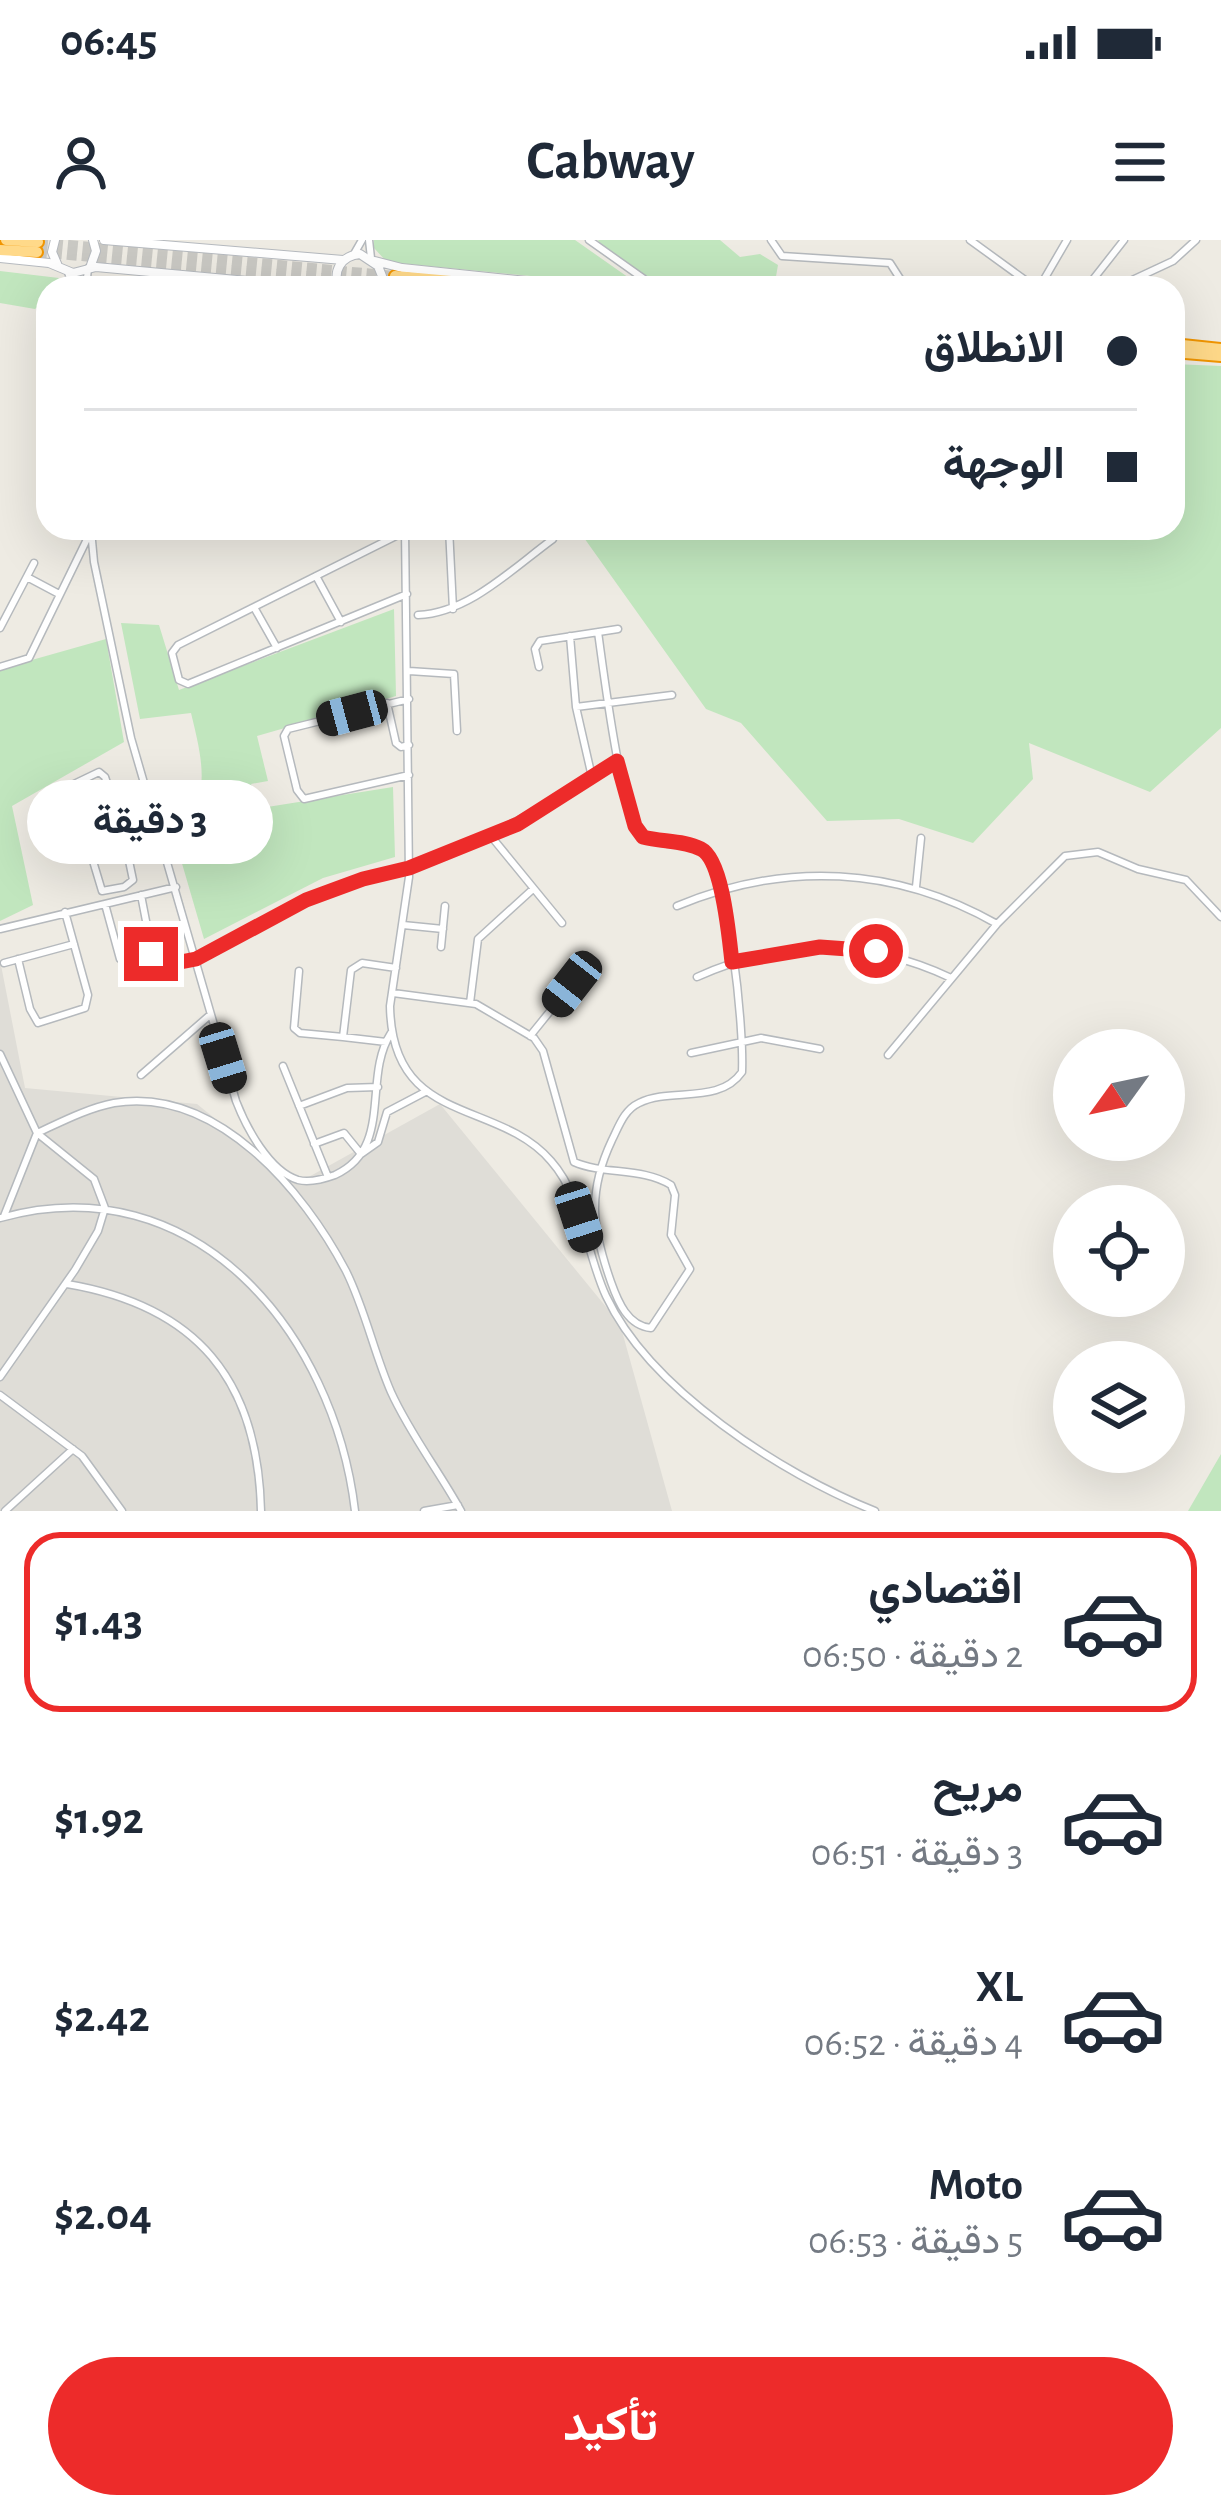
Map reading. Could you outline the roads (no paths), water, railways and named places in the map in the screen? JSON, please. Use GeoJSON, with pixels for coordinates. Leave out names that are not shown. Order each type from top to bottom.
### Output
{"type":"FeatureCollection","features":[{"type":"Feature","properties":{"kind":"highway"},"geometry":{"type":"LineString","coordinates":[[6,240],[38,247]]}},
{"type":"Feature","properties":{"kind":"highway"},"geometry":{"type":"LineString","coordinates":[[0,254],[38,247]]}},
{"type":"Feature","properties":{"kind":"highway"},"geometry":{"type":"LineString","coordinates":[[1185,349],[1221,352]]}},
{"type":"Feature","properties":{"kind":"street"},"geometry":{"type":"LineString","coordinates":[[55,240],[52,252],[67,276]]}},
{"type":"Feature","properties":{"kind":"street"},"geometry":{"type":"LineString","coordinates":[[88,276],[95,257],[93,240]]}},
{"type":"Feature","properties":{"kind":"street"},"geometry":{"type":"LineString","coordinates":[[104,240],[344,260]]}},
{"type":"Feature","properties":{"kind":"street"},"geometry":{"type":"LineString","coordinates":[[337,276],[344,260],[366,240]]}},
{"type":"Feature","properties":{"kind":"street"},"geometry":{"type":"LineString","coordinates":[[366,240],[382,276]]}},
{"type":"Feature","properties":{"kind":"street"},"geometry":{"type":"LineString","coordinates":[[589,240],[640,276]]}},
{"type":"Feature","properties":{"kind":"street"},"geometry":{"type":"LineString","coordinates":[[771,240],[782,256],[890,263],[898,276]]}},
{"type":"Feature","properties":{"kind":"street"},"geometry":{"type":"LineString","coordinates":[[1045,276],[1067,240]]}},
{"type":"Feature","properties":{"kind":"street"},"geometry":{"type":"LineString","coordinates":[[1096,276],[1124,240]]}},
{"type":"Feature","properties":{"kind":"street"},"geometry":{"type":"LineString","coordinates":[[1141,276],[1173,261],[1196,240]]}},
{"type":"Feature","properties":{"kind":"street"},"geometry":{"type":"LineString","coordinates":[[974,241],[1022,276]]}},
{"type":"Feature","properties":{"kind":"street"},"geometry":{"type":"LineString","coordinates":[[0,254],[64,270],[183,276]]}},
{"type":"Feature","properties":{"kind":"street"},"geometry":{"type":"LineString","coordinates":[[354,254],[402,268],[478,276]]}},
{"type":"Feature","properties":{"kind":"street"},"geometry":{"type":"LineString","coordinates":[[0,667],[28,658],[86,540]]}},
{"type":"Feature","properties":{"kind":"street"},"geometry":{"type":"LineString","coordinates":[[93,540],[125,712],[236,1100],[255,1140],[290,1176],[310,1181],[328,1177],[353,1164],[361,1154],[372,1135],[386,1042],[392,1032]]}},
{"type":"Feature","properties":{"kind":"street"},"geometry":{"type":"LineString","coordinates":[[386,540],[174,649],[179,680],[188,684],[407,594]]}},
{"type":"Feature","properties":{"kind":"street"},"geometry":{"type":"LineString","coordinates":[[408,540],[409,868],[392,1032],[408,1068],[427,1091],[454,1109],[530,1142],[551,1160],[574,1200],[614,1311],[631,1337],[680,1388],[734,1434],[788,1470],[875,1511]]}},
{"type":"Feature","properties":{"kind":"street"},"geometry":{"type":"LineString","coordinates":[[449,540],[453,609]]}},
{"type":"Feature","properties":{"kind":"street"},"geometry":{"type":"LineString","coordinates":[[418,615],[453,609],[552,540]]}},
{"type":"Feature","properties":{"kind":"street"},"geometry":{"type":"LineString","coordinates":[[0,628],[34,563]]}},
{"type":"Feature","properties":{"kind":"street"},"geometry":{"type":"LineString","coordinates":[[316,576],[341,622]]}},
{"type":"Feature","properties":{"kind":"street"},"geometry":{"type":"LineString","coordinates":[[27,577],[59,594]]}},
{"type":"Feature","properties":{"kind":"street"},"geometry":{"type":"LineString","coordinates":[[254,608],[277,648]]}},
{"type":"Feature","properties":{"kind":"street"},"geometry":{"type":"LineString","coordinates":[[539,668],[535,649],[540,641],[618,629]]}},
{"type":"Feature","properties":{"kind":"street"},"geometry":{"type":"LineString","coordinates":[[393,993],[470,1003],[530,1036],[543,1051],[569,1155],[577,1165],[598,1169],[656,1178],[674,1191],[671,1235],[690,1269],[651,1328],[633,1323],[611,1283],[594,1218],[598,1169],[624,1116],[637,1103],[731,1085],[742,1072],[741,1040],[721,888],[703,850],[643,837],[635,826],[617,761],[598,632]]}},
{"type":"Feature","properties":{"kind":"street"},"geometry":{"type":"LineString","coordinates":[[570,636],[576,707],[592,777]]}},
{"type":"Feature","properties":{"kind":"street"},"geometry":{"type":"LineString","coordinates":[[409,671],[454,674],[458,731]]}},
{"type":"Feature","properties":{"kind":"street"},"geometry":{"type":"LineString","coordinates":[[576,707],[672,694]]}},
{"type":"Feature","properties":{"kind":"street"},"geometry":{"type":"LineString","coordinates":[[409,699],[288,729],[284,736],[301,797],[409,775]]}},
{"type":"Feature","properties":{"kind":"street"},"geometry":{"type":"LineString","coordinates":[[387,703],[396,743],[409,745]]}},
{"type":"Feature","properties":{"kind":"street"},"geometry":{"type":"LineString","coordinates":[[141,895],[152,952],[170,964],[196,959],[306,900],[409,868],[533,816],[617,761]]}},
{"type":"Feature","properties":{"kind":"street"},"geometry":{"type":"LineString","coordinates":[[99,772],[105,777],[121,825],[155,819],[123,832],[133,880],[102,891],[72,791],[74,784],[99,772]]}},
{"type":"Feature","properties":{"kind":"street"},"geometry":{"type":"LineString","coordinates":[[490,835],[562,923]]}},
{"type":"Feature","properties":{"kind":"street"},"geometry":{"type":"LineString","coordinates":[[916,887],[921,838]]}},
{"type":"Feature","properties":{"kind":"street"},"geometry":{"type":"LineString","coordinates":[[888,1055],[997,924],[1060,858],[1098,852],[1138,869],[1186,880],[1221,917]]}},
{"type":"Feature","properties":{"kind":"street"},"geometry":{"type":"LineString","coordinates":[[677,906],[721,888],[840,874],[916,887],[997,924]]}},
{"type":"Feature","properties":{"kind":"street"},"geometry":{"type":"LineString","coordinates":[[0,929],[176,886]]}},
{"type":"Feature","properties":{"kind":"street"},"geometry":{"type":"LineString","coordinates":[[470,1003],[478,939],[533,889]]}},
{"type":"Feature","properties":{"kind":"street"},"geometry":{"type":"LineString","coordinates":[[105,904],[120,959],[125,962],[152,952]]}},
{"type":"Feature","properties":{"kind":"street"},"geometry":{"type":"LineString","coordinates":[[441,947],[446,906]]}},
{"type":"Feature","properties":{"kind":"street"},"geometry":{"type":"LineString","coordinates":[[18,959],[30,1009],[42,1023],[87,1006],[65,912]]}},
{"type":"Feature","properties":{"kind":"street"},"geometry":{"type":"LineString","coordinates":[[403,925],[443,929]]}},
{"type":"Feature","properties":{"kind":"street"},"geometry":{"type":"LineString","coordinates":[[4,963],[74,944]]}},
{"type":"Feature","properties":{"kind":"street"},"geometry":{"type":"LineString","coordinates":[[697,977],[732,962],[798,949],[860,949],[910,960],[951,978]]}},
{"type":"Feature","properties":{"kind":"street"},"geometry":{"type":"LineString","coordinates":[[343,1037],[351,970],[362,963],[397,968]]}},
{"type":"Feature","properties":{"kind":"street"},"geometry":{"type":"LineString","coordinates":[[299,971],[294,1028],[301,1033],[386,1042]]}},
{"type":"Feature","properties":{"kind":"street"},"geometry":{"type":"LineString","coordinates":[[530,1036],[572,984]]}},
{"type":"Feature","properties":{"kind":"street"},"geometry":{"type":"LineString","coordinates":[[141,1075],[210,1015]]}},
{"type":"Feature","properties":{"kind":"street"},"geometry":{"type":"LineString","coordinates":[[691,1053],[741,1040],[778,1039],[820,1049]]}},
{"type":"Feature","properties":{"kind":"street"},"geometry":{"type":"LineString","coordinates":[[0,1054],[37,1133],[94,1178],[105,1208],[93,1242],[67,1284],[0,1377]]}},
{"type":"Feature","properties":{"kind":"street"},"geometry":{"type":"LineString","coordinates":[[283,1066],[328,1177]]}},
{"type":"Feature","properties":{"kind":"street"},"geometry":{"type":"LineString","coordinates":[[299,1106],[347,1088],[378,1087]]}},
{"type":"Feature","properties":{"kind":"street"},"geometry":{"type":"LineString","coordinates":[[361,1154],[378,1142],[387,1112],[427,1091]]}},
{"type":"Feature","properties":{"kind":"street"},"geometry":{"type":"LineString","coordinates":[[2,1217],[37,1133],[110,1104],[162,1104],[198,1116],[261,1158],[313,1217],[344,1269],[394,1399],[460,1508],[424,1511]]}},
{"type":"Feature","properties":{"kind":"street"},"geometry":{"type":"LineString","coordinates":[[314,1144],[344,1132],[361,1154]]}},
{"type":"Feature","properties":{"kind":"street"},"geometry":{"type":"LineString","coordinates":[[2,1217],[61,1208],[105,1208],[139,1216],[203,1246],[238,1271],[277,1311],[322,1390],[345,1455],[355,1511]]}},
{"type":"Feature","properties":{"kind":"street"},"geometry":{"type":"LineString","coordinates":[[67,1284],[118,1294],[149,1307],[194,1338],[211,1357],[228,1378],[251,1428],[260,1470],[261,1511]]}},
{"type":"Feature","properties":{"kind":"street"},"geometry":{"type":"LineString","coordinates":[[0,1395],[73,1448],[122,1511]]}},
{"type":"Feature","properties":{"kind":"street"},"geometry":{"type":"LineString","coordinates":[[5,1511],[73,1448]]}},
{"type":"Feature","properties":{"kind":"tunnel"},"geometry":{"type":"LineString","coordinates":[[38,242],[395,276]]}},
{"type":"Feature","properties":{"kind":"tunnel"},"geometry":{"type":"LineString","coordinates":[[37,252],[297,276]]}}]}
